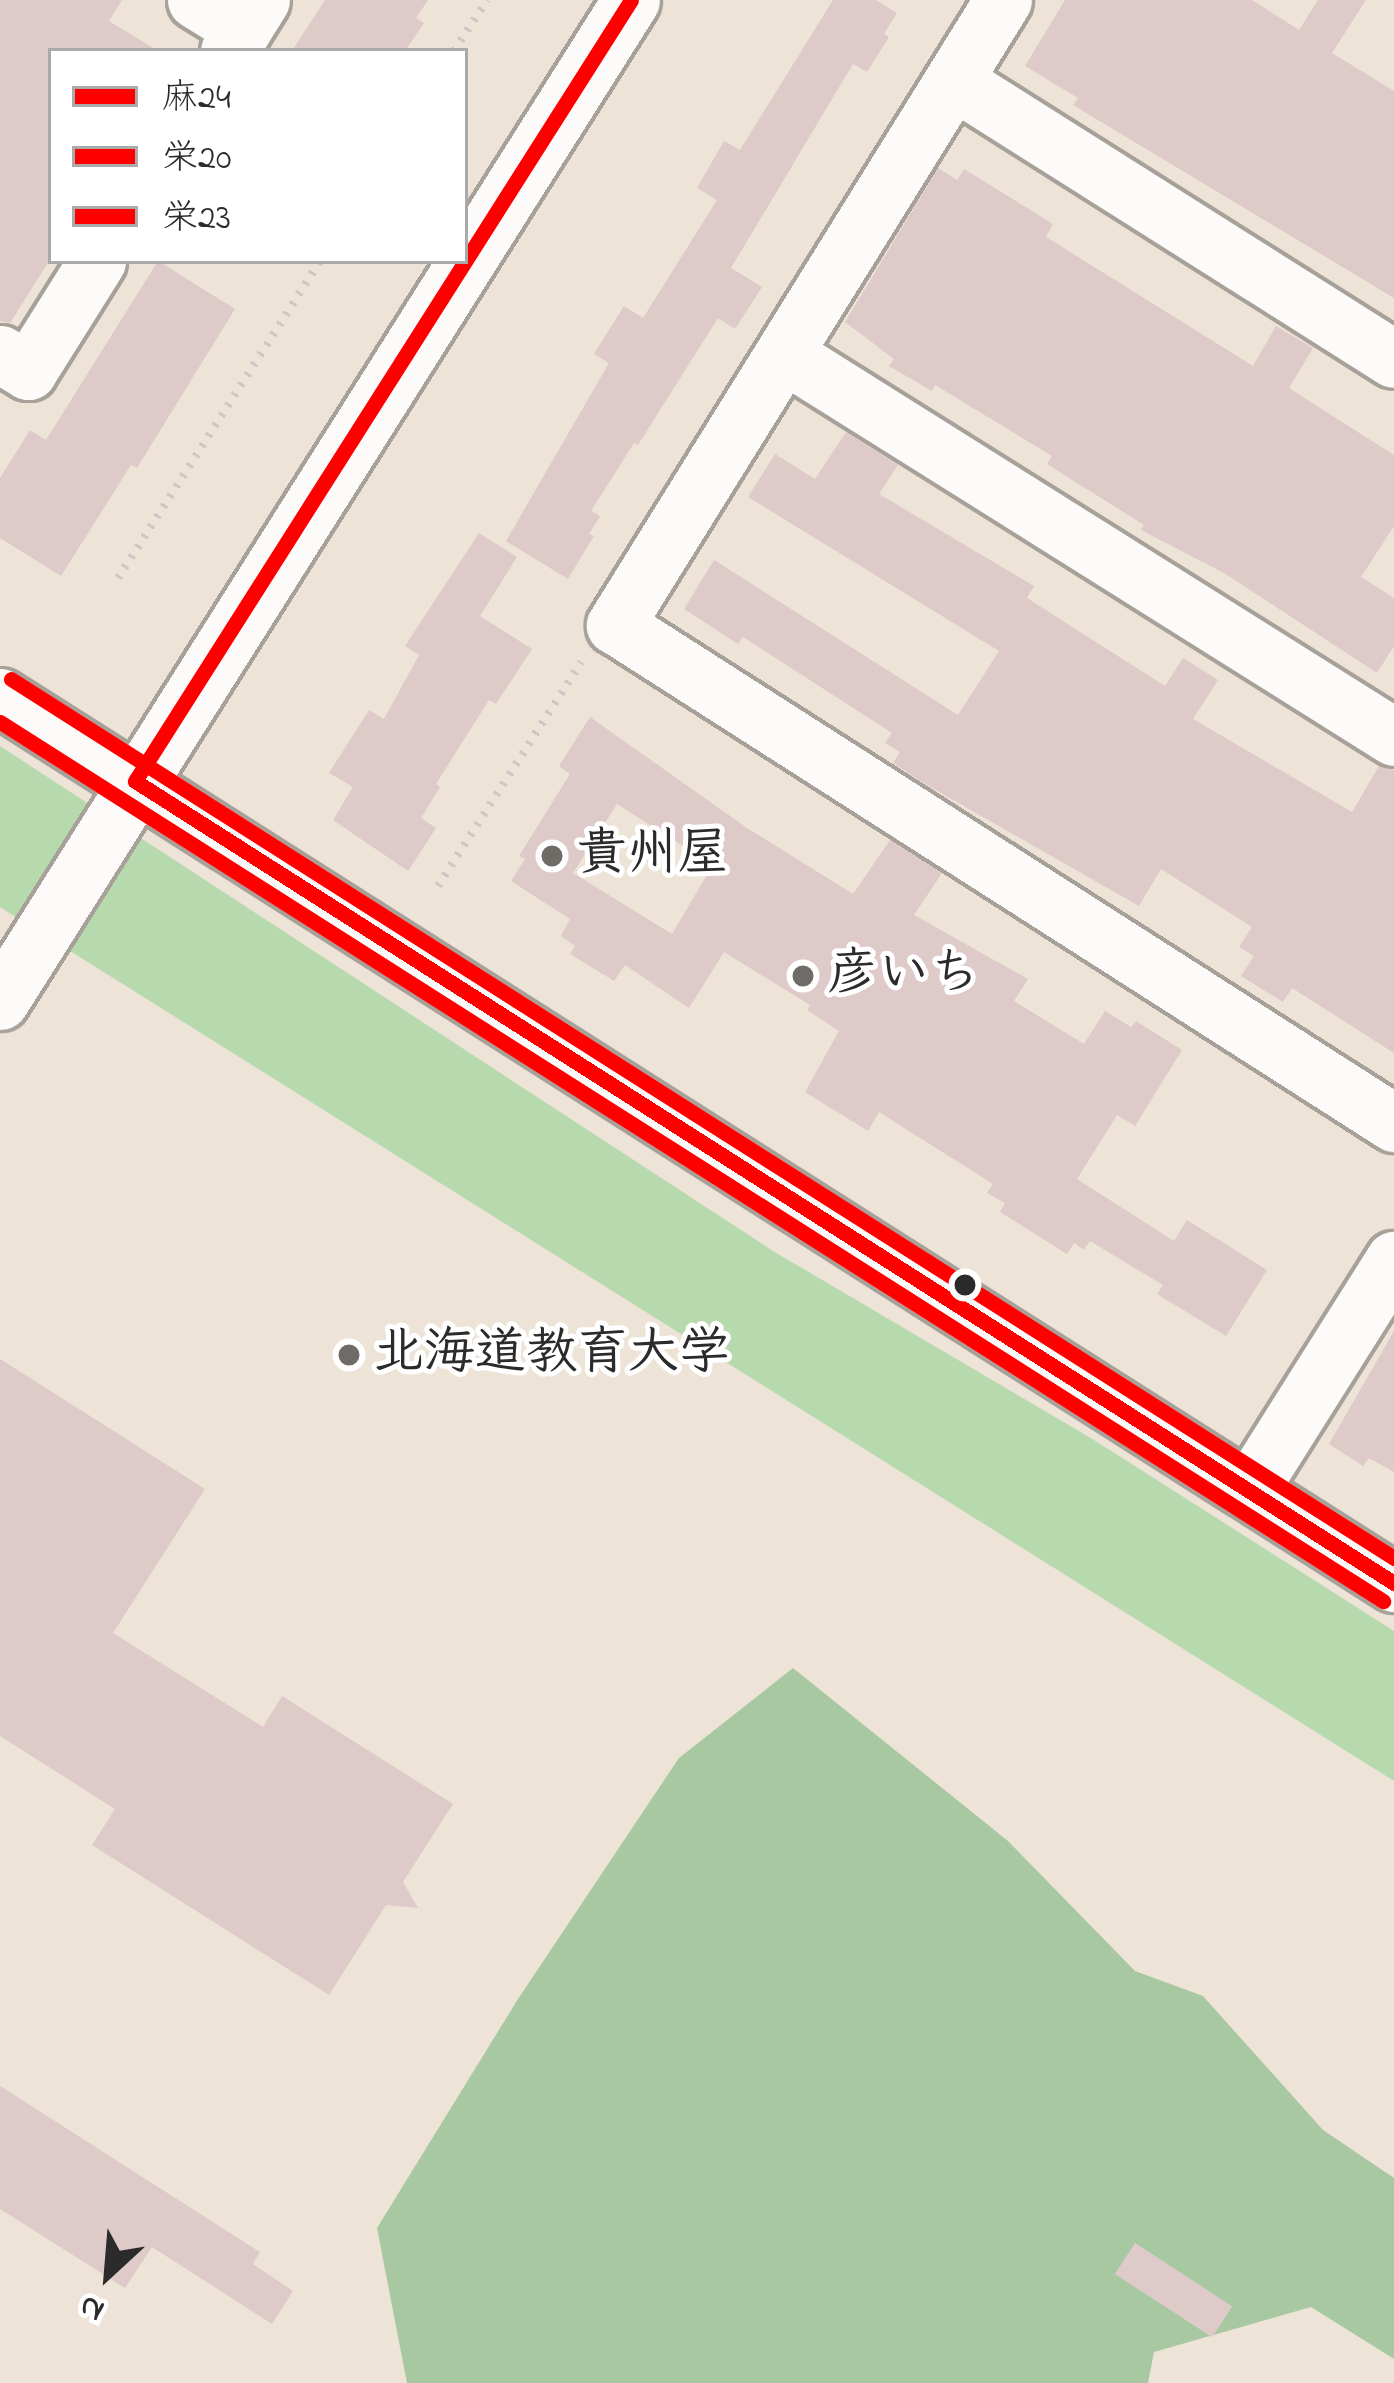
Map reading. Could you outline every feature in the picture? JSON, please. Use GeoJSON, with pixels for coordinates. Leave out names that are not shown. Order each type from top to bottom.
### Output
{"type":"FeatureCollection","features":[{"type":"Feature","properties":{"kind":"street"},"geometry":{"type":"LineString","coordinates":[[468,257],[631,0]]}},
{"type":"Feature","properties":{"kind":"street"},"geometry":{"type":"LineString","coordinates":[[1003,0],[615,625],[1394,1124]]}},
{"type":"Feature","properties":{"kind":"street"},"geometry":{"type":"LineString","coordinates":[[954,81],[1394,359]]}},
{"type":"Feature","properties":{"kind":"street"},"geometry":{"type":"LineString","coordinates":[[0,354],[28,371],[96,264]]}},
{"type":"Feature","properties":{"kind":"street"},"geometry":{"type":"LineString","coordinates":[[0,1001],[464,264]]}},
{"type":"Feature","properties":{"kind":"street"},"geometry":{"type":"LineString","coordinates":[[784,354],[1394,737]]}},
{"type":"Feature","properties":{"kind":"street"},"geometry":{"type":"LineString","coordinates":[[0,697],[1394,1583]]}},
{"type":"Feature","properties":{"kind":"street"},"geometry":{"type":"LineString","coordinates":[[1249,1490],[1394,1260]]}},
{"type":"Feature","properties":{"kind":"path"},"geometry":{"type":"LineString","coordinates":[[456,48],[487,0]]}},
{"type":"Feature","properties":{"kind":"path"},"geometry":{"type":"LineString","coordinates":[[118,578],[318,264]]}},
{"type":"Feature","properties":{"kind":"path"},"geometry":{"type":"LineString","coordinates":[[438,886],[588,651]]}},
{"type":"Feature","properties":{"kind":"green space"},"geometry":{"type":"Polygon","coordinates":[[[0,746],[773,1251],[1094,1440],[1394,1631],[1394,1781],[0,907],[0,746]]]}},
{"type":"Feature","properties":{"kind":"green space"},"geometry":{"type":"Polygon","coordinates":[[[793,1668],[1008,1841],[1135,1971],[1203,1996],[1323,2130],[1394,2178],[1394,2359],[1311,2307],[1154,2352],[1148,2383],[407,2383],[377,2228],[518,1999],[679,1758],[793,1668]]]}},
{"type":"Feature","properties":{"kind":"building"},"geometry":{"type":"Polygon","coordinates":[[[0,0],[122,0],[109,21],[153,48],[48,48],[48,263],[10,323],[0,321],[0,0]]]}},
{"type":"Feature","properties":{"kind":"building"},"geometry":{"type":"Polygon","coordinates":[[[325,0],[428,0],[416,18],[424,23],[407,48],[294,48],[325,0]]]}},
{"type":"Feature","properties":{"kind":"building"},"geometry":{"type":"Polygon","coordinates":[[[833,0],[876,0],[897,13],[884,34],[889,37],[867,72],[853,64],[731,268],[762,287],[735,329],[718,318],[638,445],[634,443],[591,511],[600,516],[589,534],[594,536],[568,579],[506,541],[609,363],[594,354],[624,306],[643,318],[717,200],[697,188],[724,141],[740,150],[833,0]]]}},
{"type":"Feature","properties":{"kind":"building"},"geometry":{"type":"Polygon","coordinates":[[[1065,0],[1252,0],[1299,30],[1318,0],[1366,0],[1332,53],[1394,91],[1394,298],[1073,105],[1078,98],[1025,66],[1065,0]]]}},
{"type":"Feature","properties":{"kind":"building"},"geometry":{"type":"Polygon","coordinates":[[[938,168],[957,180],[964,169],[1053,224],[1046,237],[1253,366],[1276,326],[1313,348],[1289,388],[1394,455],[1394,526],[1361,577],[1394,598],[1394,646],[1377,673],[1224,573],[1141,530],[1144,525],[1047,464],[1052,456],[935,385],[932,391],[889,366],[894,359],[845,322],[938,168]]]}},
{"type":"Feature","properties":{"kind":"building"},"geometry":{"type":"Polygon","coordinates":[[[156,264],[235,309],[137,468],[131,465],[61,576],[0,538],[0,478],[30,430],[46,440],[156,264]]]}},
{"type":"Feature","properties":{"kind":"building"},"geometry":{"type":"Polygon","coordinates":[[[846,432],[898,465],[879,494],[1034,586],[1027,598],[1165,686],[1183,658],[1218,680],[1193,719],[1352,812],[1379,766],[1394,770],[1394,1053],[1292,988],[1283,1002],[1241,976],[1254,956],[1239,947],[1252,927],[1161,869],[1139,906],[893,763],[900,752],[885,743],[892,733],[743,637],[738,644],[684,609],[714,560],[958,715],[999,651],[748,497],[775,454],[815,479],[846,432]]]}},
{"type":"Feature","properties":{"kind":"building"},"geometry":{"type":"Polygon","coordinates":[[[479,533],[517,557],[480,616],[532,649],[496,704],[489,700],[436,784],[440,787],[421,818],[436,828],[408,871],[333,820],[353,787],[329,773],[369,710],[384,719],[419,655],[405,646],[479,533]]]}},
{"type":"Feature","properties":{"kind":"building"},"geometry":{"type":"Polygon","coordinates":[[[590,717],[747,828],[853,894],[890,840],[942,873],[914,915],[1028,979],[1014,1001],[1084,1044],[1105,1011],[1131,1027],[1136,1021],[1182,1050],[1135,1126],[1117,1115],[1077,1179],[1174,1241],[1187,1220],[1267,1270],[1226,1336],[1157,1294],[1163,1285],[1090,1241],[1084,1250],[1074,1243],[1067,1254],[1000,1212],[1005,1203],[987,1193],[993,1184],[879,1112],[868,1131],[805,1092],[839,1031],[807,1010],[810,1005],[724,952],[689,1008],[625,965],[614,981],[570,954],[575,946],[561,936],[570,919],[511,881],[525,859],[519,856],[570,774],[559,766],[590,717]],[[617,804],[573,873],[672,934],[713,865],[617,804]]]}},
{"type":"Feature","properties":{"kind":"building"},"geometry":{"type":"Polygon","coordinates":[[[1394,1331],[1394,1472],[1369,1458],[1363,1466],[1329,1444],[1394,1331]]]}},
{"type":"Feature","properties":{"kind":"building"},"geometry":{"type":"Polygon","coordinates":[[[0,1359],[205,1489],[113,1633],[263,1727],[282,1696],[453,1804],[403,1882],[418,1908],[386,1905],[329,1995],[92,1845],[115,1809],[0,1736],[0,1359]]]}},
{"type":"Feature","properties":{"kind":"building"},"geometry":{"type":"Polygon","coordinates":[[[0,2086],[260,2252],[253,2264],[293,2291],[272,2324],[152,2247],[125,2288],[0,2209],[0,2086]]]}},
{"type":"Feature","properties":{"kind":"building"},"geometry":{"type":"Polygon","coordinates":[[[1135,2243],[1232,2306],[1212,2337],[1115,2274],[1135,2243]]]}},
{"type":"Feature","properties":{"kind":"transit line","name":"麻24"},"geometry":{"type":"LineString","coordinates":[[468,257],[631,0]]}},
{"type":"Feature","properties":{"kind":"transit line","name":"麻24"},"geometry":{"type":"LineString","coordinates":[[135,781],[463,264]]}},
{"type":"Feature","properties":{"kind":"transit line","name":"栄23"},"geometry":{"type":"LineString","coordinates":[[11,679],[1394,1558]]}},
{"type":"Feature","properties":{"kind":"transit line","name":"栄20"},"geometry":{"type":"LineString","coordinates":[[0,722],[1383,1601]]}},
{"type":"Feature","properties":{"kind":"transit line","name":"麻24"},"geometry":{"type":"LineString","coordinates":[[135,781],[1394,1583]]}},
{"type":"Feature","properties":{"kind":"place","name":"貴州屋"},"geometry":{"type":"Point","coordinates":[552,856]}},
{"type":"Feature","properties":{"kind":"place","name":"彦いち"},"geometry":{"type":"Point","coordinates":[803,976]}},
{"type":"Feature","properties":{"kind":"place","name":"北海道教育大学"},"geometry":{"type":"Point","coordinates":[349,1355]}}]}
